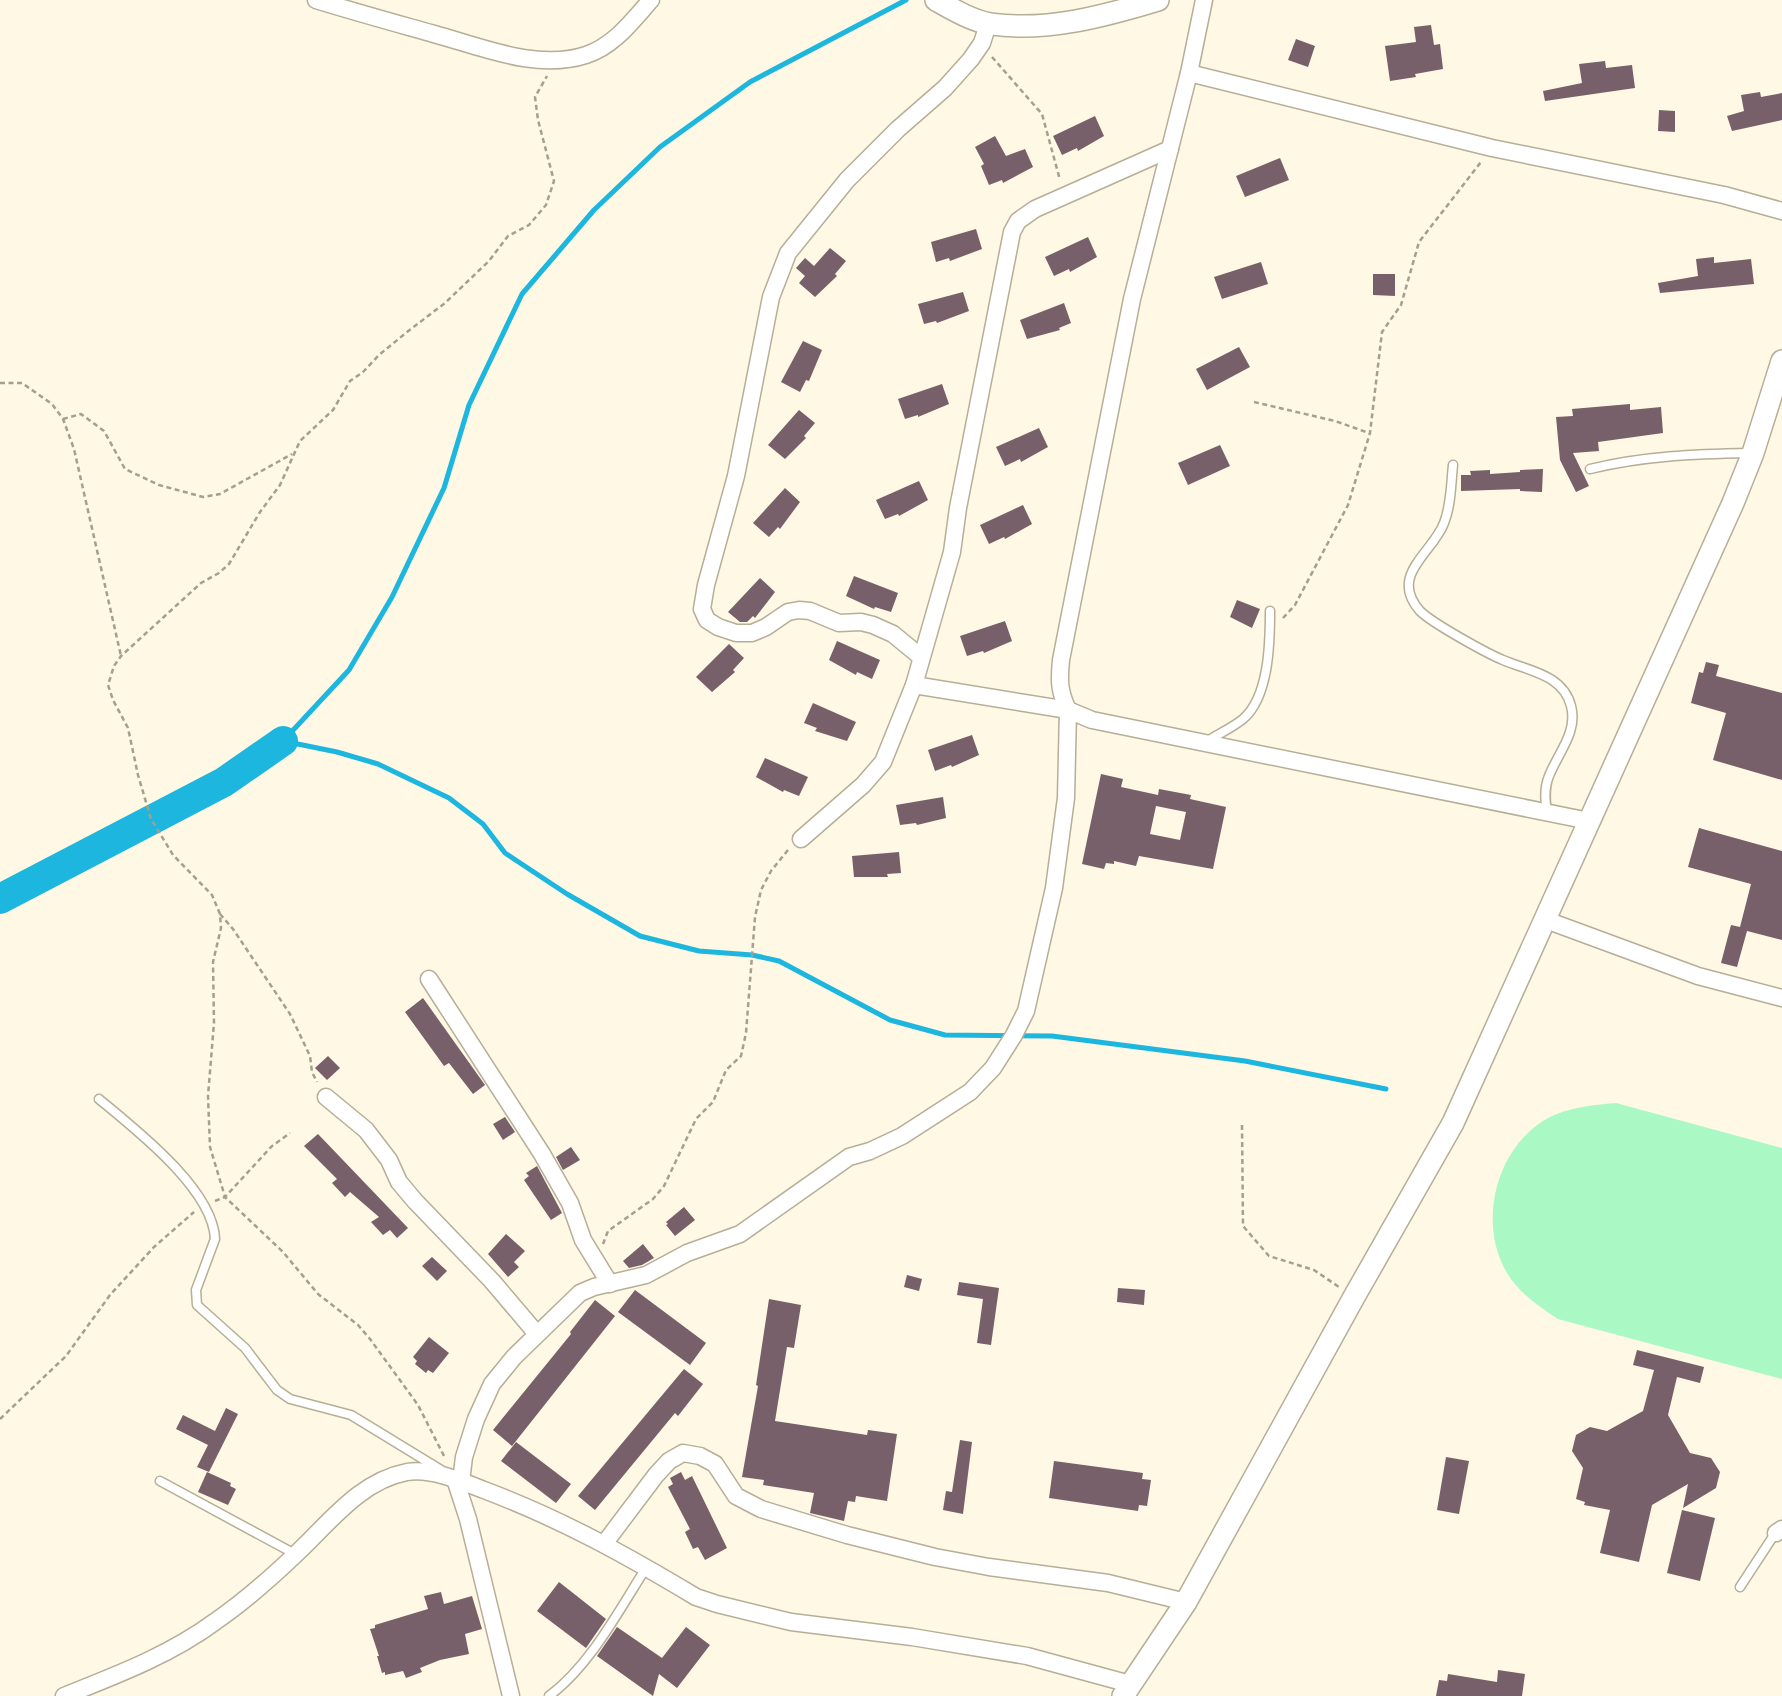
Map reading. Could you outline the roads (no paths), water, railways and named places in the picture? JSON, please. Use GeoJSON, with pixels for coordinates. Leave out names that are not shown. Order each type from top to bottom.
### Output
{"type":"FeatureCollection","features":[{"type":"Feature","properties":{"kind":"street"},"geometry":{"type":"LineString","coordinates":[[316,0],[505,54],[548,60],[566,60],[589,54],[619,36],[651,0]]}},
{"type":"Feature","properties":{"kind":"street"},"geometry":{"type":"LineString","coordinates":[[936,0],[955,10],[985,34],[1063,23],[1126,10],[1158,0]]}},
{"type":"Feature","properties":{"kind":"street"},"geometry":{"type":"LineString","coordinates":[[511,1696],[458,1480],[476,1419],[492,1384],[537,1334],[580,1293],[646,1275],[687,1253],[740,1234],[849,1157],[870,1151],[902,1136],[970,1092],[982,1082],[1014,1035],[1026,1011],[1054,888],[1066,798],[1068,710],[1059,686],[1060,660],[1132,299],[1189,73],[1204,0]]}},
{"type":"Feature","properties":{"kind":"street"},"geometry":{"type":"LineString","coordinates":[[921,657],[893,634],[861,622],[839,623],[810,611],[800,610],[788,612],[752,633],[736,633],[707,620],[702,609],[736,476],[771,297],[788,253],[847,180],[898,129],[945,88],[971,59],[985,34]]}},
{"type":"Feature","properties":{"kind":"street"},"geometry":{"type":"LineString","coordinates":[[1189,73],[1492,148],[1724,195],[1782,211]]}},
{"type":"Feature","properties":{"kind":"street"},"geometry":{"type":"LineString","coordinates":[[802,839],[863,785],[883,762],[914,685],[952,552],[958,508],[1012,232],[1026,214],[1170,149]]}},
{"type":"Feature","properties":{"kind":"street"},"geometry":{"type":"LineString","coordinates":[[64,1696],[136,1667],[179,1646],[236,1606],[296,1555],[355,1497],[383,1480],[408,1472],[458,1480],[548,1516],[604,1544],[696,1597],[717,1604],[791,1622],[912,1637],[1027,1656],[1126,1690],[1186,1602],[1453,1123],[1753,453],[1782,361]]}},
{"type":"Feature","properties":{"kind":"street"},"geometry":{"type":"LineString","coordinates":[[914,685],[1068,710],[1092,720],[1204,744],[1589,821]]}},
{"type":"Feature","properties":{"kind":"street"},"geometry":{"type":"LineString","coordinates":[[1546,920],[1698,976],[1782,998]]}},
{"type":"Feature","properties":{"kind":"street"},"geometry":{"type":"LineString","coordinates":[[429,979],[542,1154],[570,1203],[583,1240],[610,1284]]}},
{"type":"Feature","properties":{"kind":"street"},"geometry":{"type":"LineString","coordinates":[[326,1097],[366,1130],[389,1160],[399,1182],[492,1281],[537,1334]]}},
{"type":"Feature","properties":{"kind":"street"},"geometry":{"type":"LineString","coordinates":[[604,1544],[668,1461],[683,1453],[700,1456],[715,1464],[736,1496],[761,1509],[847,1535],[935,1557],[1108,1583],[1186,1602]]}},
{"type":"Feature","properties":{"kind":"lane"},"geometry":{"type":"LineString","coordinates":[[1590,469],[1628,460],[1686,454],[1753,453]]}},
{"type":"Feature","properties":{"kind":"lane"},"geometry":{"type":"LineString","coordinates":[[1453,465],[1446,519],[1440,533],[1413,568],[1409,581],[1411,597],[1421,611],[1435,622],[1503,660],[1545,674],[1562,688],[1571,705],[1572,725],[1565,746],[1549,776],[1545,793],[1547,813]]}},
{"type":"Feature","properties":{"kind":"lane"},"geometry":{"type":"LineString","coordinates":[[1204,744],[1243,719],[1255,706],[1261,694],[1270,631],[1270,611]]}},
{"type":"Feature","properties":{"kind":"lane"},"geometry":{"type":"LineString","coordinates":[[99,1099],[155,1146],[204,1206],[215,1232],[215,1239],[196,1290],[197,1305],[205,1314],[237,1339],[266,1378],[290,1399],[351,1415],[458,1480]]}},
{"type":"Feature","properties":{"kind":"lane"},"geometry":{"type":"LineString","coordinates":[[160,1481],[296,1555]]}},
{"type":"Feature","properties":{"kind":"lane"},"geometry":{"type":"LineString","coordinates":[[1740,1587],[1780,1528]]}},
{"type":"Feature","properties":{"kind":"lane"},"geometry":{"type":"LineString","coordinates":[[549,1696],[583,1663],[647,1568]]}},
{"type":"Feature","properties":{"kind":"waterway"},"geometry":{"type":"LineString","coordinates":[[283,741],[349,670],[392,597],[444,488],[469,405],[522,294],[594,210],[660,147],[750,82],[906,0]]}},
{"type":"Feature","properties":{"kind":"waterway"},"geometry":{"type":"LineString","coordinates":[[283,741],[378,764],[449,798],[483,824],[505,853],[567,894],[640,936],[699,951],[752,955],[779,961],[890,1020],[945,1035],[1052,1036],[1245,1061],[1386,1089]]}},
{"type":"Feature","properties":{"kind":"waterway"},"geometry":{"type":"LineString","coordinates":[[0,899],[224,782],[283,741]]}}]}
